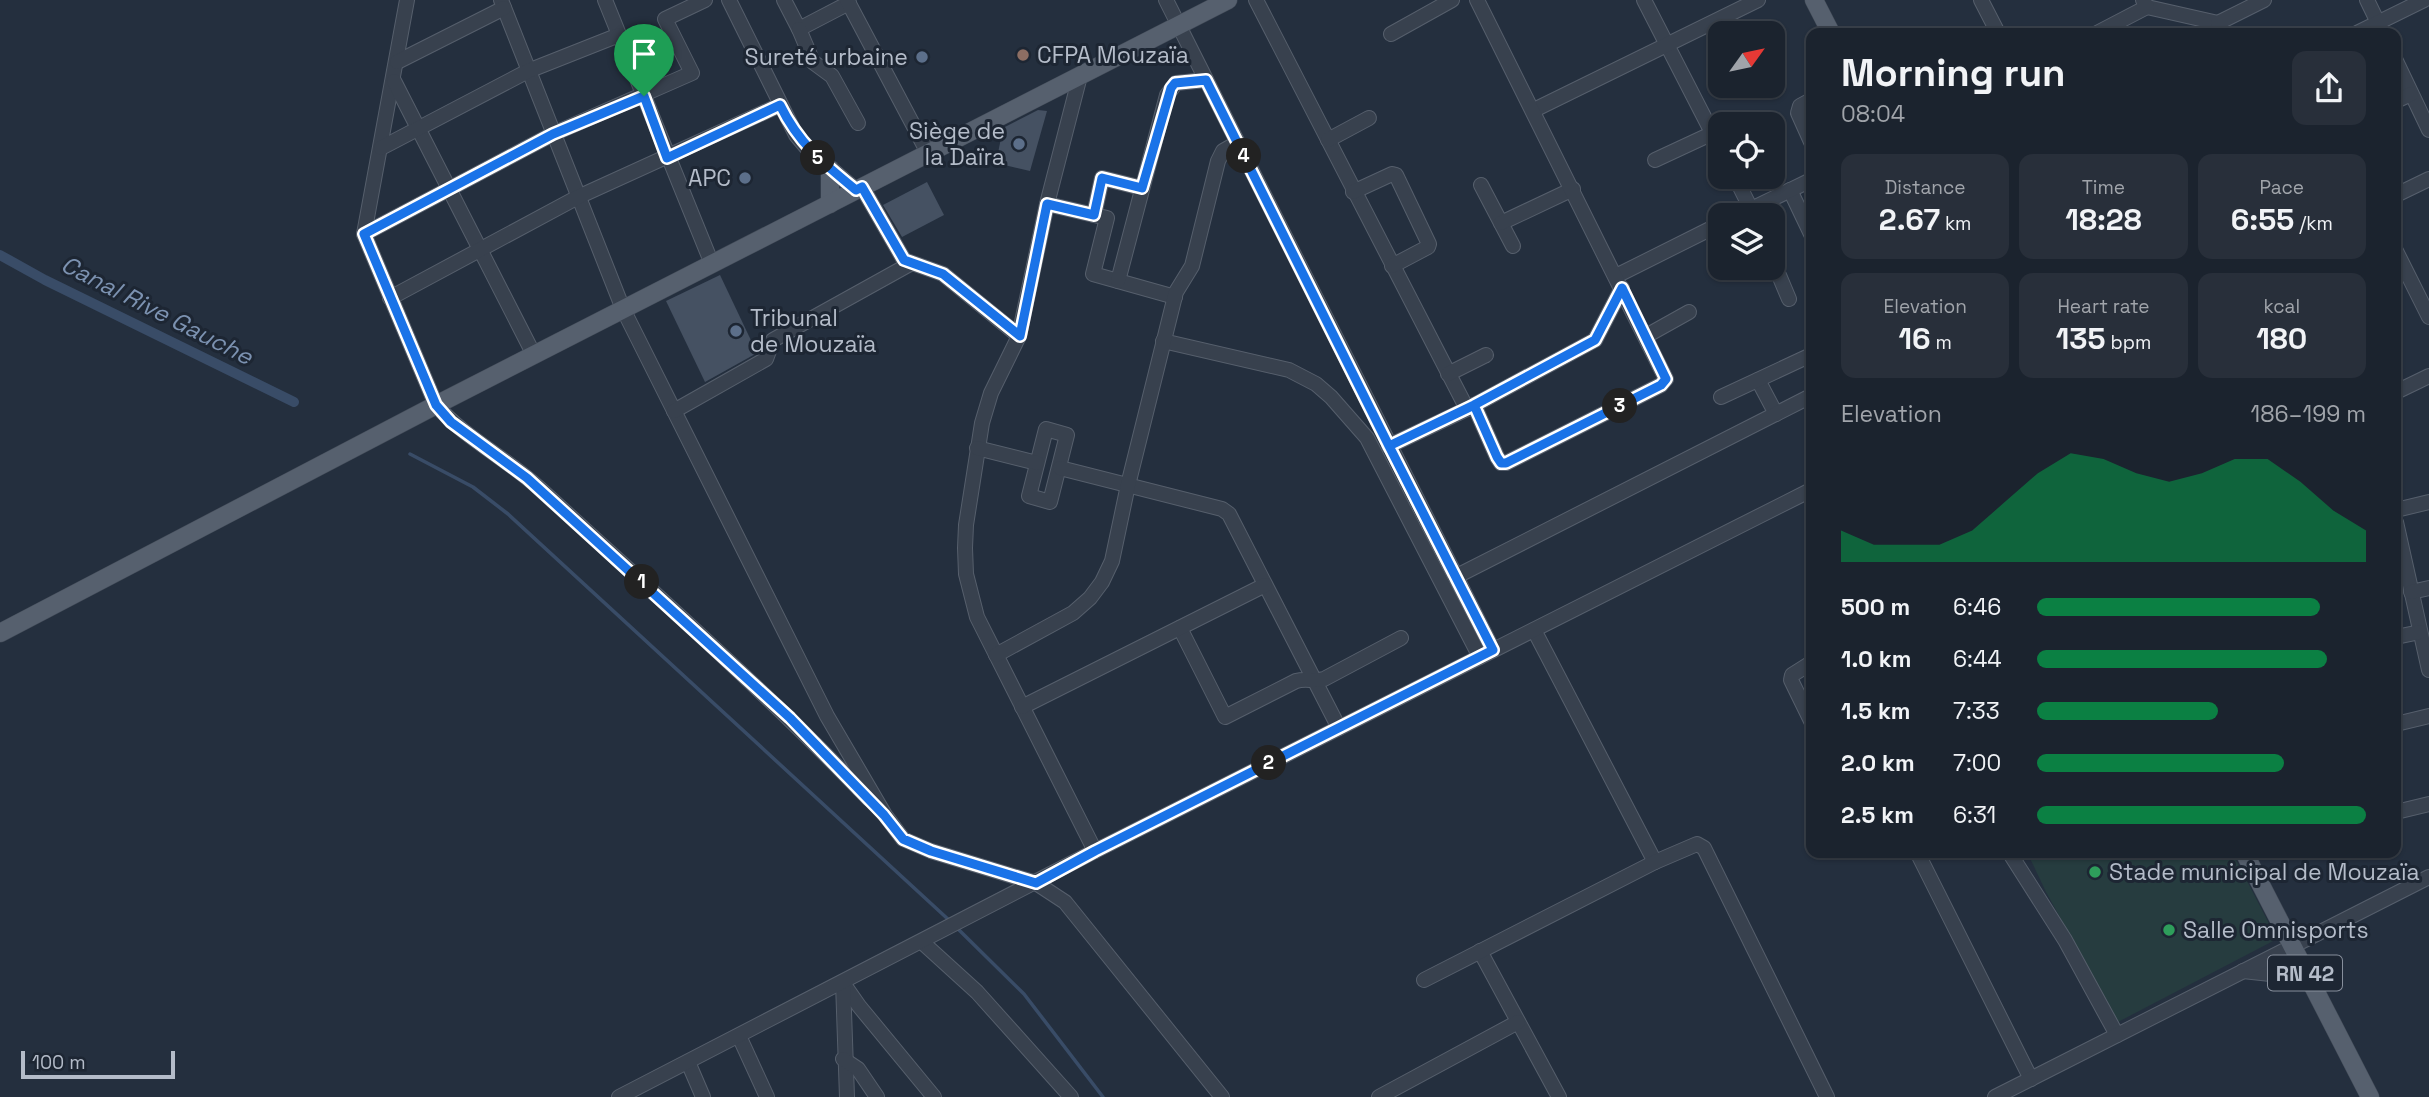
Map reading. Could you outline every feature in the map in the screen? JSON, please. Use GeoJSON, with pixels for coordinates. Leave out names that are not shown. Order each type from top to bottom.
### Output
{"type":"FeatureCollection","features":[{"type":"Feature","properties":{"kind":"main road"},"geometry":{"type":"LineString","coordinates":[[0,633],[436,405],[1228,0]]}},
{"type":"Feature","properties":{"kind":"main road"},"geometry":{"type":"LineString","coordinates":[[1814,0],[1828,28]]}},
{"type":"Feature","properties":{"kind":"main road"},"geometry":{"type":"LineString","coordinates":[[830,169],[830,204]]}},
{"type":"Feature","properties":{"kind":"main road","name":"RN 42"},"geometry":{"type":"LineString","coordinates":[[2247,858],[2370,1097]]}},
{"type":"Feature","properties":{"kind":"street"},"geometry":{"type":"LineString","coordinates":[[407,0],[364,234],[436,405],[451,422],[527,478],[790,718],[884,815],[903,839],[1036,883],[1065,902],[1222,1097]]}},
{"type":"Feature","properties":{"kind":"street"},"geometry":{"type":"LineString","coordinates":[[605,0],[712,264]]}},
{"type":"Feature","properties":{"kind":"street"},"geometry":{"type":"LineString","coordinates":[[364,234],[553,134],[692,73],[665,19],[705,0]]}},
{"type":"Feature","properties":{"kind":"street"},"geometry":{"type":"LineString","coordinates":[[729,0],[780,105],[801,141],[830,169],[859,189],[899,255],[910,264],[943,274],[1020,336]]}},
{"type":"Feature","properties":{"kind":"street"},"geometry":{"type":"LineString","coordinates":[[784,0],[813,62],[832,76],[858,123]]}},
{"type":"Feature","properties":{"kind":"street"},"geometry":{"type":"LineString","coordinates":[[1166,0],[1455,577],[1486,654]]}},
{"type":"Feature","properties":{"kind":"street"},"geometry":{"type":"LineString","coordinates":[[1256,0],[1448,374],[1470,407],[1497,457],[1501,463],[1506,463],[1661,385],[1665,375],[1477,0]]}},
{"type":"Feature","properties":{"kind":"street"},"geometry":{"type":"LineString","coordinates":[[1391,34],[1452,0]]}},
{"type":"Feature","properties":{"kind":"street"},"geometry":{"type":"LineString","coordinates":[[1644,0],[1708,123]]}},
{"type":"Feature","properties":{"kind":"street"},"geometry":{"type":"LineString","coordinates":[[1534,110],[1758,0]]}},
{"type":"Feature","properties":{"kind":"street"},"geometry":{"type":"LineString","coordinates":[[1981,0],[1995,28]]}},
{"type":"Feature","properties":{"kind":"street"},"geometry":{"type":"LineString","coordinates":[[2105,28],[2145,4],[2221,28],[2264,0]]}},
{"type":"Feature","properties":{"kind":"street"},"geometry":{"type":"LineString","coordinates":[[2367,0],[2380,28],[2424,0]]}},
{"type":"Feature","properties":{"kind":"street"},"geometry":{"type":"LineString","coordinates":[[799,29],[848,2],[928,153]]}},
{"type":"Feature","properties":{"kind":"street"},"geometry":{"type":"LineString","coordinates":[[397,62],[502,4],[623,309],[827,716],[884,815]]}},
{"type":"Feature","properties":{"kind":"street"},"geometry":{"type":"LineString","coordinates":[[381,148],[528,71],[619,35]]}},
{"type":"Feature","properties":{"kind":"street"},"geometry":{"type":"LineString","coordinates":[[2401,72],[2429,130]]}},
{"type":"Feature","properties":{"kind":"street"},"geometry":{"type":"LineString","coordinates":[[1080,76],[1047,204],[1020,336],[991,393],[977,448],[966,525],[966,574],[978,617],[1095,851]]}},
{"type":"Feature","properties":{"kind":"street"},"geometry":{"type":"LineString","coordinates":[[1118,281],[1171,88],[1175,83],[1206,80]]}},
{"type":"Feature","properties":{"kind":"street"},"geometry":{"type":"LineString","coordinates":[[394,81],[534,355]]}},
{"type":"Feature","properties":{"kind":"street"},"geometry":{"type":"LineString","coordinates":[[2401,99],[2411,94]]}},
{"type":"Feature","properties":{"kind":"street"},"geometry":{"type":"LineString","coordinates":[[1806,103],[1800,106],[1798,113],[1806,131]]}},
{"type":"Feature","properties":{"kind":"street"},"geometry":{"type":"LineString","coordinates":[[390,298],[578,197],[780,105]]}},
{"type":"Feature","properties":{"kind":"street"},"geometry":{"type":"LineString","coordinates":[[1328,141],[1369,118]]}},
{"type":"Feature","properties":{"kind":"street"},"geometry":{"type":"LineString","coordinates":[[1655,160],[1708,135]]}},
{"type":"Feature","properties":{"kind":"street"},"geometry":{"type":"LineString","coordinates":[[996,655],[1073,613],[1090,598],[1112,561],[1175,296],[1192,266],[1218,162],[1223,151],[1237,143]]}},
{"type":"Feature","properties":{"kind":"street"},"geometry":{"type":"LineString","coordinates":[[1353,192],[1392,174],[1396,175],[1429,244],[1392,266]]}},
{"type":"Feature","properties":{"kind":"street"},"geometry":{"type":"LineString","coordinates":[[1094,215],[1102,178],[1142,188]]}},
{"type":"Feature","properties":{"kind":"street"},"geometry":{"type":"LineString","coordinates":[[2401,192],[2429,178]]}},
{"type":"Feature","properties":{"kind":"street"},"geometry":{"type":"LineString","coordinates":[[1766,203],[1806,182]]}},
{"type":"Feature","properties":{"kind":"street"},"geometry":{"type":"LineString","coordinates":[[1482,185],[1513,246]]}},
{"type":"Feature","properties":{"kind":"street"},"geometry":{"type":"LineString","coordinates":[[1501,223],[1573,189]]}},
{"type":"Feature","properties":{"kind":"street"},"geometry":{"type":"LineString","coordinates":[[1790,190],[1806,224]]}},
{"type":"Feature","properties":{"kind":"street"},"geometry":{"type":"LineString","coordinates":[[1047,204],[1107,218],[1093,274],[1175,296]]}},
{"type":"Feature","properties":{"kind":"street"},"geometry":{"type":"LineString","coordinates":[[1389,446],[1470,407],[1595,340],[1619,282],[1708,231]]}},
{"type":"Feature","properties":{"kind":"street"},"geometry":{"type":"LineString","coordinates":[[2401,261],[2429,317]]}},
{"type":"Feature","properties":{"kind":"street"},"geometry":{"type":"LineString","coordinates":[[674,411],[766,359],[773,340],[910,264]]}},
{"type":"Feature","properties":{"kind":"street"},"geometry":{"type":"LineString","coordinates":[[1781,280],[1789,299]]}},
{"type":"Feature","properties":{"kind":"street"},"geometry":{"type":"LineString","coordinates":[[1646,335],[1689,312]]}},
{"type":"Feature","properties":{"kind":"street"},"geometry":{"type":"LineString","coordinates":[[1163,341],[1289,370],[1316,384],[1331,397],[1373,449],[1486,654]]}},
{"type":"Feature","properties":{"kind":"street"},"geometry":{"type":"LineString","coordinates":[[1448,374],[1486,355]]}},
{"type":"Feature","properties":{"kind":"street"},"geometry":{"type":"LineString","coordinates":[[1721,397],[1806,357]]}},
{"type":"Feature","properties":{"kind":"street"},"geometry":{"type":"LineString","coordinates":[[2401,390],[2429,376]]}},
{"type":"Feature","properties":{"kind":"street"},"geometry":{"type":"LineString","coordinates":[[1758,380],[1776,414]]}},
{"type":"Feature","properties":{"kind":"street"},"geometry":{"type":"LineString","coordinates":[[1455,577],[1806,399]]}},
{"type":"Feature","properties":{"kind":"street"},"geometry":{"type":"LineString","coordinates":[[1046,429],[1068,435],[1050,502],[1029,496],[1037,463],[1046,429]]}},
{"type":"Feature","properties":{"kind":"street"},"geometry":{"type":"LineString","coordinates":[[977,448],[1037,463]]}},
{"type":"Feature","properties":{"kind":"street"},"geometry":{"type":"LineString","coordinates":[[1060,468],[1222,509],[1234,521],[1339,728]]}},
{"type":"Feature","properties":{"kind":"street"},"geometry":{"type":"LineString","coordinates":[[620,1097],[1095,851],[1806,493]]}},
{"type":"Feature","properties":{"kind":"street"},"geometry":{"type":"LineString","coordinates":[[2401,509],[2429,502]]}},
{"type":"Feature","properties":{"kind":"street"},"geometry":{"type":"LineString","coordinates":[[2401,545],[2429,670]]}},
{"type":"Feature","properties":{"kind":"street"},"geometry":{"type":"LineString","coordinates":[[1022,707],[1265,585]]}},
{"type":"Feature","properties":{"kind":"street"},"geometry":{"type":"LineString","coordinates":[[2411,592],[2429,588]]}},
{"type":"Feature","properties":{"kind":"street"},"geometry":{"type":"LineString","coordinates":[[1180,628],[1225,717],[1296,681],[1314,682],[1401,638]]}},
{"type":"Feature","properties":{"kind":"street"},"geometry":{"type":"LineString","coordinates":[[1534,629],[1655,862]]}},
{"type":"Feature","properties":{"kind":"street"},"geometry":{"type":"LineString","coordinates":[[2401,636],[2420,632]]}},
{"type":"Feature","properties":{"kind":"street"},"geometry":{"type":"LineString","coordinates":[[1806,666],[1792,675],[1791,680],[1806,711]]}},
{"type":"Feature","properties":{"kind":"street"},"geometry":{"type":"LineString","coordinates":[[2401,723],[2429,716]]}},
{"type":"Feature","properties":{"kind":"street"},"geometry":{"type":"LineString","coordinates":[[2401,811],[2429,804]]}},
{"type":"Feature","properties":{"kind":"street"},"geometry":{"type":"LineString","coordinates":[[1424,980],[1655,862],[1697,844],[1704,848],[1827,1097]]}},
{"type":"Feature","properties":{"kind":"street"},"geometry":{"type":"LineString","coordinates":[[1920,858],[2031,1079]]}},
{"type":"Feature","properties":{"kind":"street"},"geometry":{"type":"LineString","coordinates":[[2013,858],[2065,940],[2117,1035]]}},
{"type":"Feature","properties":{"kind":"street"},"geometry":{"type":"LineString","coordinates":[[1995,1097],[2429,877]]}},
{"type":"Feature","properties":{"kind":"street"},"geometry":{"type":"LineString","coordinates":[[922,942],[977,992],[1071,1097]]}},
{"type":"Feature","properties":{"kind":"street"},"geometry":{"type":"LineString","coordinates":[[1480,951],[1559,1097]]}},
{"type":"Feature","properties":{"kind":"street"},"geometry":{"type":"LineString","coordinates":[[2242,971],[2308,978]]}},
{"type":"Feature","properties":{"kind":"street"},"geometry":{"type":"LineString","coordinates":[[844,983],[847,1097]]}},
{"type":"Feature","properties":{"kind":"street"},"geometry":{"type":"LineString","coordinates":[[844,983],[859,1006],[934,1097]]}},
{"type":"Feature","properties":{"kind":"street"},"geometry":{"type":"LineString","coordinates":[[1379,1097],[1518,1023]]}},
{"type":"Feature","properties":{"kind":"street"},"geometry":{"type":"LineString","coordinates":[[739,1036],[768,1097]]}},
{"type":"Feature","properties":{"kind":"street"},"geometry":{"type":"LineString","coordinates":[[844,1059],[858,1069],[877,1097]]}},
{"type":"Feature","properties":{"kind":"street"},"geometry":{"type":"LineString","coordinates":[[688,1062],[703,1097]]}},
{"type":"Feature","properties":{"kind":"green space","name":"Salle Omnisports"},"geometry":{"type":"Polygon","coordinates":[[[2030,858],[2235,858],[2277,939],[2118,1022],[2030,858]]]}},
{"type":"Feature","properties":{"kind":"building","name":"Siège de la Daïra"},"geometry":{"type":"Polygon","coordinates":[[[1038,110],[1047,111],[1030,171],[996,163],[1003,128],[1038,110]]]}},
{"type":"Feature","properties":{"kind":"building"},"geometry":{"type":"Polygon","coordinates":[[[927,182],[944,215],[902,237],[883,205],[927,182]]]}},
{"type":"Feature","properties":{"kind":"building","name":"Tribunal de Mouzaïa"},"geometry":{"type":"Polygon","coordinates":[[[720,275],[757,353],[705,382],[666,301],[720,275]]]}},
{"type":"Feature","properties":{"kind":"waterway","name":"Canal Rive Gauche"},"geometry":{"type":"LineString","coordinates":[[0,255],[45,280],[294,402]]}},
{"type":"Feature","properties":{"kind":"waterway"},"geometry":{"type":"LineString","coordinates":[[410,454],[473,487],[508,514],[950,921]]}},
{"type":"Feature","properties":{"kind":"waterway"},"geometry":{"type":"LineString","coordinates":[[955,926],[1024,994],[1103,1097]]}},
{"type":"Feature","properties":{"kind":"place","name":"CFPA Mouzaïa"},"geometry":{"type":"Point","coordinates":[1023,55]}},
{"type":"Feature","properties":{"kind":"place","name":"Sureté urbaine"},"geometry":{"type":"Point","coordinates":[922,57]}},
{"type":"Feature","properties":{"kind":"place","name":"Siège de la Daïra"},"geometry":{"type":"Point","coordinates":[1019,144]}},
{"type":"Feature","properties":{"kind":"place","name":"APC"},"geometry":{"type":"Point","coordinates":[745,178]}},
{"type":"Feature","properties":{"kind":"place","name":"Tribunal de Mouzaïa"},"geometry":{"type":"Point","coordinates":[736,331]}},
{"type":"Feature","properties":{"kind":"place","name":"Stade municipal de Mouzaïa"},"geometry":{"type":"Point","coordinates":[2095,872]}},
{"type":"Feature","properties":{"kind":"place","name":"Salle Omnisports"},"geometry":{"type":"Point","coordinates":[2169,930]}},
{"type":"Feature","properties":{"kind":"route"},"geometry":{"type":"LineString","coordinates":[[644,96],[553,134],[364,234],[436,405],[451,422],[527,478],[790,718],[884,815],[903,839],[931,851],[1036,883],[1493,650],[1389,446],[1474,405],[1497,457],[1501,463],[1506,463],[1661,385],[1666,379],[1622,288],[1595,340],[1474,405],[1466,409],[1389,446],[1206,80],[1175,83],[1171,88],[1142,188],[1102,178],[1094,215],[1047,204],[1020,336],[943,274],[917,267],[904,260],[895,249],[862,187],[856,190],[807,148],[791,128],[780,105],[667,158],[644,96]]}}]}
